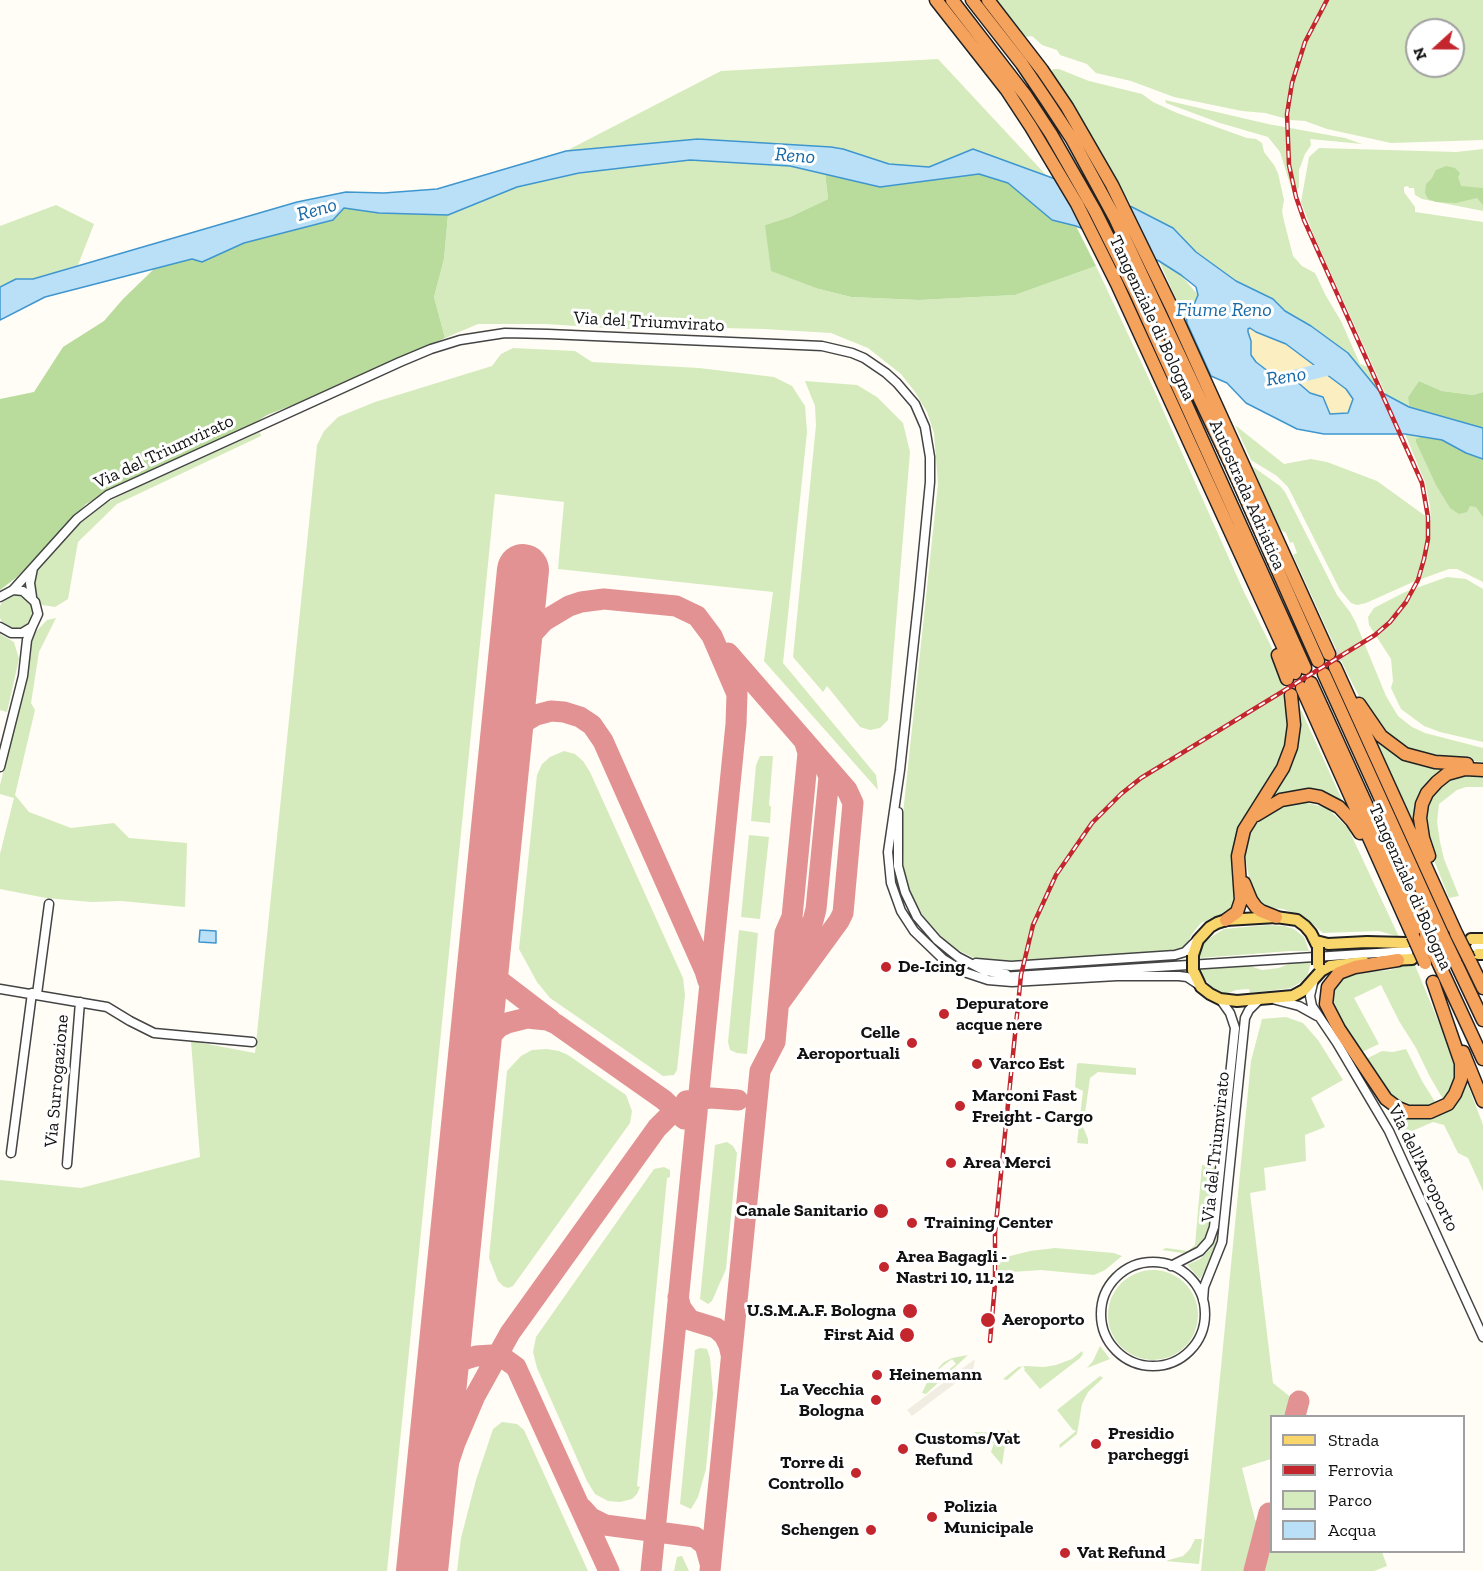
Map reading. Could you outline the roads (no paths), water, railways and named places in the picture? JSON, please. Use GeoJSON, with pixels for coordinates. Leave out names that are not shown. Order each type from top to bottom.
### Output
{"type":"FeatureCollection","features":[{"type":"Feature","properties":{"kind":"highway","name":"Tangenziale di Bologna"},"geometry":{"type":"LineString","coordinates":[[936,0],[1006,89],[1077,204],[1118,285],[1296,674]]}},
{"type":"Feature","properties":{"kind":"highway","name":"Autostrada Adriatica"},"geometry":{"type":"LineString","coordinates":[[952,0],[1026,96],[1090,201],[1135,291],[1211,458],[1296,674]]}},
{"type":"Feature","properties":{"kind":"highway","name":"Autostrada Adriatica"},"geometry":{"type":"LineString","coordinates":[[972,0],[1022,63],[1094,178],[1135,258],[1231,465],[1327,655]]}},
{"type":"Feature","properties":{"kind":"highway","name":"Tangenziale di Bologna"},"geometry":{"type":"LineString","coordinates":[[988,0],[1048,80],[1112,185],[1152,265],[1248,473],[1297,581],[1327,655]]}},
{"type":"Feature","properties":{"kind":"highway","name":"Tangenziale di Bologna"},"geometry":{"type":"LineString","coordinates":[[1333,669],[1454,929],[1476,950],[1483,988]]}},
{"type":"Feature","properties":{"kind":"highway"},"geometry":{"type":"LineString","coordinates":[[1333,669],[1368,720],[1381,736],[1397,749],[1425,761],[1467,764],[1483,769]]}},
{"type":"Feature","properties":{"kind":"highway"},"geometry":{"type":"LineString","coordinates":[[1333,669],[1442,934],[1483,1020]]}},
{"type":"Feature","properties":{"kind":"highway","name":"Tangenziale di Bologna"},"geometry":{"type":"LineString","coordinates":[[1301,689],[1402,913],[1410,947],[1425,963],[1483,1101]]}},
{"type":"Feature","properties":{"kind":"highway"},"geometry":{"type":"LineString","coordinates":[[1226,920],[1237,912],[1241,900],[1239,862],[1241,837],[1283,768],[1291,747],[1293,719],[1301,689]]}},
{"type":"Feature","properties":{"kind":"highway"},"geometry":{"type":"LineString","coordinates":[[1301,689],[1426,936],[1483,1059]]}},
{"type":"Feature","properties":{"kind":"highway"},"geometry":{"type":"LineString","coordinates":[[1454,929],[1423,838],[1420,818],[1422,804],[1431,788],[1447,774],[1465,769],[1483,769]]}},
{"type":"Feature","properties":{"kind":"highway"},"geometry":{"type":"LineString","coordinates":[[1251,819],[1268,806],[1295,796],[1309,795],[1330,802],[1345,813],[1359,830],[1402,913]]}},
{"type":"Feature","properties":{"kind":"highway"},"geometry":{"type":"LineString","coordinates":[[1239,862],[1251,900],[1261,911],[1276,917]]}},
{"type":"Feature","properties":{"kind":"highway"},"geometry":{"type":"LineString","coordinates":[[1398,960],[1355,967],[1339,973],[1328,987],[1326,1004],[1345,1038],[1386,1099],[1408,1112],[1430,1112],[1448,1104],[1461,1079],[1461,1063],[1433,982]]}},
{"type":"Feature","properties":{"kind":"highway"},"geometry":{"type":"LineString","coordinates":[[1471,1033],[1483,1066]]}},
{"type":"Feature","properties":{"kind":"main road"},"geometry":{"type":"LineString","coordinates":[[1226,920],[1276,917],[1297,920],[1305,926],[1317,944],[1318,965],[1314,978]]}},
{"type":"Feature","properties":{"kind":"main road","name":"Via del Triumvirato"},"geometry":{"type":"LineString","coordinates":[[1198,940],[1210,927],[1226,920]]}},
{"type":"Feature","properties":{"kind":"main road"},"geometry":{"type":"LineString","coordinates":[[1476,950],[1483,939]]}},
{"type":"Feature","properties":{"kind":"main road"},"geometry":{"type":"LineString","coordinates":[[1198,940],[1192,955],[1193,970],[1201,987]]}},
{"type":"Feature","properties":{"kind":"main road"},"geometry":{"type":"LineString","coordinates":[[1317,944],[1367,942],[1410,947]]}},
{"type":"Feature","properties":{"kind":"main road","name":"Via del Triumvirato"},"geometry":{"type":"LineString","coordinates":[[1201,987],[1220,999],[1229,1001],[1298,994],[1321,971],[1339,964],[1398,960],[1410,947]]}},
{"type":"Feature","properties":{"kind":"street","name":"Via del Triumvirato"},"geometry":{"type":"LineString","coordinates":[[0,597],[12,590],[77,519],[108,495],[400,362],[460,340],[486,335],[526,333],[836,348],[864,358],[897,383],[915,404],[928,440],[930,482],[898,787],[888,852],[888,867],[901,911],[919,935],[943,958],[970,974],[988,980],[1001,982],[1117,976],[1187,977],[1201,987]]}},
{"type":"Feature","properties":{"kind":"street"},"geometry":{"type":"LineString","coordinates":[[0,767],[32,627],[38,614],[30,583],[34,565]]}},
{"type":"Feature","properties":{"kind":"street"},"geometry":{"type":"LineString","coordinates":[[12,590],[23,591],[32,597]]}},
{"type":"Feature","properties":{"kind":"street"},"geometry":{"type":"LineString","coordinates":[[2,628],[11,633],[22,633],[32,627]]}},
{"type":"Feature","properties":{"kind":"street"},"geometry":{"type":"LineString","coordinates":[[2,628],[18,641],[25,658]]}},
{"type":"Feature","properties":{"kind":"street","name":"Via del Triumvirato"},"geometry":{"type":"LineString","coordinates":[[898,787],[898,866],[910,905],[925,928],[947,950],[985,971],[1018,975]]}},
{"type":"Feature","properties":{"kind":"street","name":"Via Surrogazione"},"geometry":{"type":"LineString","coordinates":[[12,1152],[49,904]]}},
{"type":"Feature","properties":{"kind":"street","name":"Via del Triumvirato"},"geometry":{"type":"LineString","coordinates":[[958,957],[994,966],[1140,958],[1185,952],[1198,940]]}},
{"type":"Feature","properties":{"kind":"street","name":"Via del Triumvirato"},"geometry":{"type":"LineString","coordinates":[[970,974],[999,977],[1410,947]]}},
{"type":"Feature","properties":{"kind":"street","name":"Via dell'Aeroporto"},"geometry":{"type":"LineString","coordinates":[[1314,978],[1310,999],[1314,1009],[1389,1131],[1483,1337]]}},
{"type":"Feature","properties":{"kind":"street","name":"Via Surrogazione"},"geometry":{"type":"LineString","coordinates":[[0,989],[108,1007],[154,1033],[252,1042]]}},
{"type":"Feature","properties":{"kind":"street","name":"Via del Triumvirato"},"geometry":{"type":"LineString","coordinates":[[1171,1266],[1200,1251],[1209,1241],[1214,1227],[1235,1028],[1230,1013],[1220,999]]}},
{"type":"Feature","properties":{"kind":"street","name":"Via del Triumvirato"},"geometry":{"type":"LineString","coordinates":[[1203,1300],[1208,1276],[1222,1242],[1245,1018],[1249,1010],[1265,999]]}},
{"type":"Feature","properties":{"kind":"street"},"geometry":{"type":"LineString","coordinates":[[1265,999],[1299,1006],[1322,1019]]}},
{"type":"Feature","properties":{"kind":"street","name":"Via Surrogazione"},"geometry":{"type":"LineString","coordinates":[[67,1164],[80,1002]]}},
{"type":"Feature","properties":{"kind":"street"},"geometry":{"type":"LineString","coordinates":[[1156,1262],[1183,1272],[1193,1282],[1203,1300],[1205,1314],[1201,1335],[1193,1348],[1176,1361],[1165,1365],[1146,1366],[1127,1360],[1106,1338],[1101,1319],[1103,1298],[1112,1282],[1125,1270],[1137,1265],[1156,1262]]}},
{"type":"Feature","properties":{"kind":"water","name":"Fiume Reno"},"geometry":{"type":"Polygon","coordinates":[[[698,139],[831,147],[889,164],[929,167],[973,149],[1132,207],[1173,228],[1196,252],[1236,281],[1273,299],[1285,311],[1311,326],[1348,353],[1379,391],[1409,407],[1483,428],[1483,459],[1442,440],[1405,434],[1324,434],[1297,429],[1246,403],[1227,383],[1211,376],[1187,323],[1186,314],[1193,307],[1198,295],[1196,287],[1159,261],[1076,226],[1052,220],[1008,183],[979,174],[880,187],[790,166],[690,160],[579,173],[517,187],[448,215],[379,213],[344,208],[333,220],[244,243],[202,262],[192,259],[45,297],[0,320],[0,287],[16,279],[33,279],[297,202],[346,192],[384,193],[437,189],[566,151],[698,139]],[[1248,329],[1251,355],[1256,362],[1269,372],[1295,380],[1310,393],[1323,397],[1330,414],[1348,413],[1353,399],[1346,389],[1286,344],[1248,329]]]}},
{"type":"Feature","properties":{"kind":"water"},"geometry":{"type":"Polygon","coordinates":[[[200,930],[216,931],[216,943],[199,942],[200,930]]]}},
{"type":"Feature","properties":{"kind":"waterway","name":"Reno"},"geometry":{"type":"LineString","coordinates":[[1273,382],[1339,366]]}},
{"type":"Feature","properties":{"kind":"tunnel"},"geometry":{"type":"LineString","coordinates":[[1333,651],[1340,665]]}},
{"type":"Feature","properties":{"kind":"tunnel"},"geometry":{"type":"LineString","coordinates":[[1427,950],[1468,947]]}},
{"type":"Feature","properties":{"kind":"tunnel"},"geometry":{"type":"LineString","coordinates":[[1428,958],[1475,954]]}},
{"type":"Feature","properties":{"kind":"railway"},"geometry":{"type":"LineString","coordinates":[[990,1341],[995,1284],[995,1233],[1021,975],[1033,925],[1056,875],[1092,823],[1141,778],[1375,635],[1390,622],[1406,602],[1418,580],[1424,559],[1428,539],[1428,517],[1422,483],[1304,220],[1289,165],[1287,114],[1292,83],[1305,42],[1327,0]]}},
{"type":"Feature","properties":{"kind":"place","name":"De-Icing"},"geometry":{"type":"Point","coordinates":[886,967]}},
{"type":"Feature","properties":{"kind":"place","name":"Depuratore acque nere"},"geometry":{"type":"Point","coordinates":[944,1014]}},
{"type":"Feature","properties":{"kind":"place","name":"Celle Aeroportuali"},"geometry":{"type":"Point","coordinates":[912,1043]}},
{"type":"Feature","properties":{"kind":"place","name":"Varco Est"},"geometry":{"type":"Point","coordinates":[977,1064]}},
{"type":"Feature","properties":{"kind":"place","name":"Marconi Fast Freight - Cargo"},"geometry":{"type":"Point","coordinates":[960,1106]}},
{"type":"Feature","properties":{"kind":"place","name":"Area Merci"},"geometry":{"type":"Point","coordinates":[951,1163]}},
{"type":"Feature","properties":{"kind":"place","name":"Canale Sanitario"},"geometry":{"type":"Point","coordinates":[881,1211]}},
{"type":"Feature","properties":{"kind":"place","name":"Training Center"},"geometry":{"type":"Point","coordinates":[912,1223]}},
{"type":"Feature","properties":{"kind":"place","name":"Area Bagagli - Nastri 10, 11, 12"},"geometry":{"type":"Point","coordinates":[884,1267]}},
{"type":"Feature","properties":{"kind":"place","name":"U.S.M.A.F. Bologna"},"geometry":{"type":"Point","coordinates":[910,1311]}},
{"type":"Feature","properties":{"kind":"place","name":"Aeroporto"},"geometry":{"type":"Point","coordinates":[988,1320]}},
{"type":"Feature","properties":{"kind":"place","name":"First Aid"},"geometry":{"type":"Point","coordinates":[907,1335]}},
{"type":"Feature","properties":{"kind":"place","name":"Heinemann"},"geometry":{"type":"Point","coordinates":[877,1375]}},
{"type":"Feature","properties":{"kind":"place","name":"La Vecchia Bologna"},"geometry":{"type":"Point","coordinates":[876,1400]}},
{"type":"Feature","properties":{"kind":"place","name":"Presidio parcheggi"},"geometry":{"type":"Point","coordinates":[1096,1444]}},
{"type":"Feature","properties":{"kind":"place","name":"Customs/Vat Refund"},"geometry":{"type":"Point","coordinates":[903,1449]}},
{"type":"Feature","properties":{"kind":"place","name":"Torre di Controllo"},"geometry":{"type":"Point","coordinates":[856,1473]}},
{"type":"Feature","properties":{"kind":"place","name":"Polizia Municipale"},"geometry":{"type":"Point","coordinates":[932,1517]}},
{"type":"Feature","properties":{"kind":"place","name":"Schengen"},"geometry":{"type":"Point","coordinates":[871,1530]}},
{"type":"Feature","properties":{"kind":"place","name":"Vat Refund"},"geometry":{"type":"Point","coordinates":[1065,1553]}}]}
